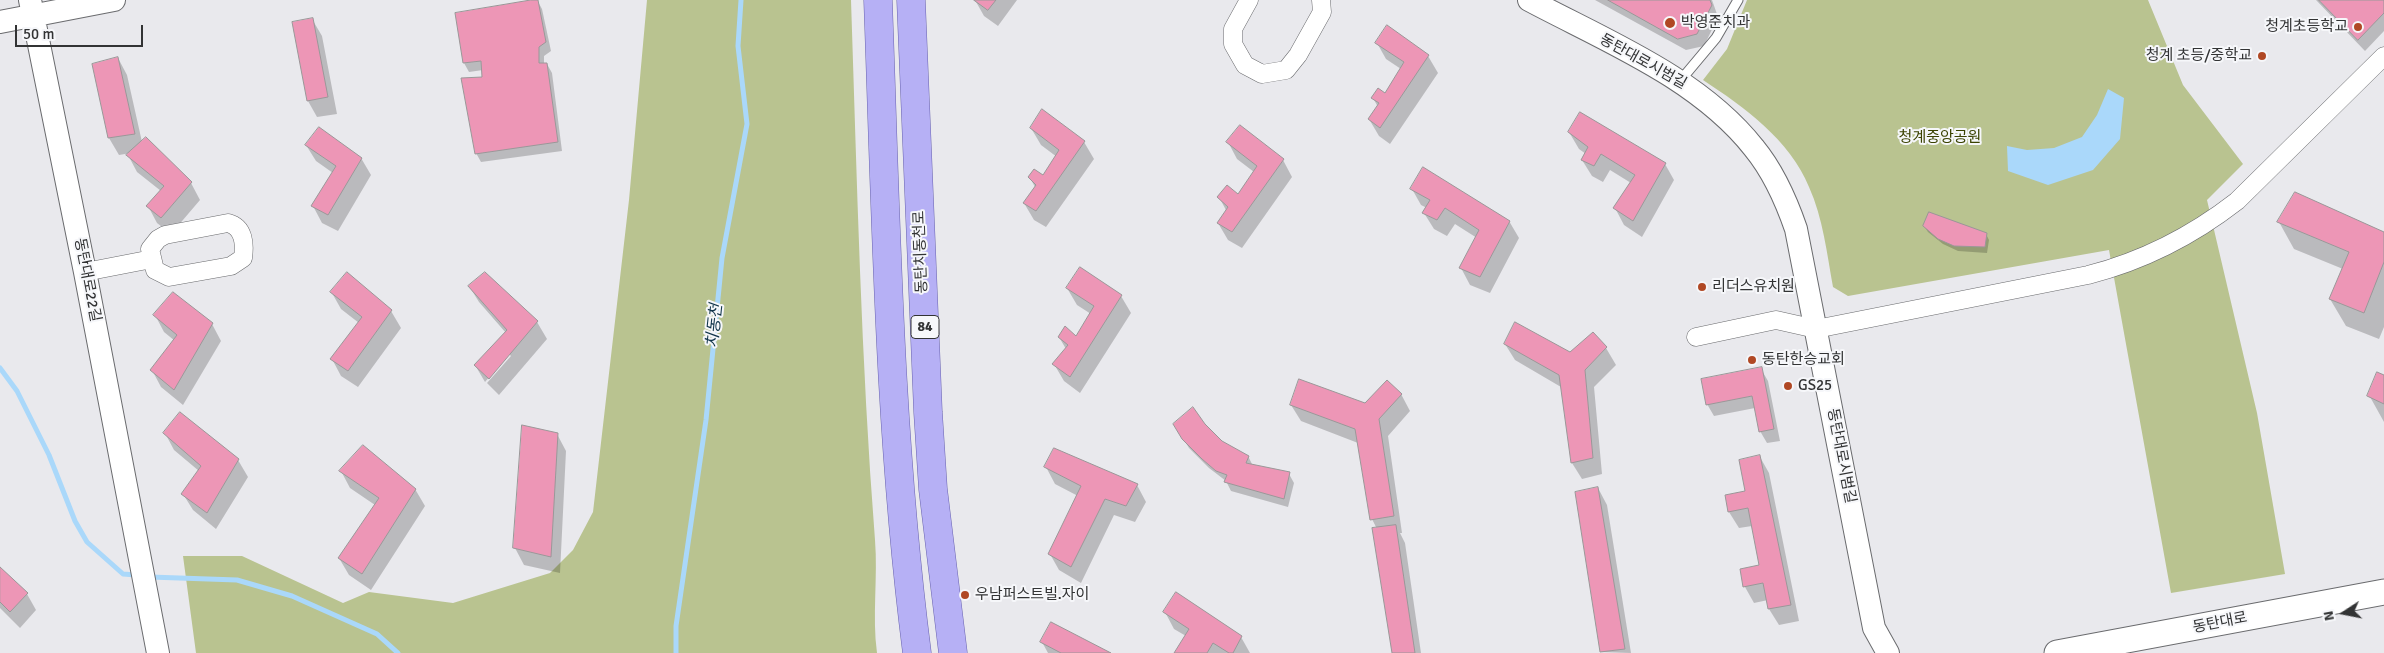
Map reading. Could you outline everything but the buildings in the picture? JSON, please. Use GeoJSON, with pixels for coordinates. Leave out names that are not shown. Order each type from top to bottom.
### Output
{"type":"FeatureCollection","features":[{"type":"Feature","properties":{"kind":"main road","name":"84"},"geometry":{"type":"LineString","coordinates":[[878,0],[896,455],[906,566],[918,653]]}},
{"type":"Feature","properties":{"kind":"main road","name":"동탄치동천로"},"geometry":{"type":"LineString","coordinates":[[911,0],[929,432],[936,516],[953,653]]}},
{"type":"Feature","properties":{"kind":"main road","name":"동탄대로"},"geometry":{"type":"LineString","coordinates":[[2057,653],[2384,592]]}},
{"type":"Feature","properties":{"kind":"street"},"geometry":{"type":"LineString","coordinates":[[0,22],[32,8],[114,0]]}},
{"type":"Feature","properties":{"kind":"street"},"geometry":{"type":"LineString","coordinates":[[1249,0],[1232,29],[1233,44],[1244,65],[1262,74],[1286,70],[1298,55],[1322,12],[1321,0]]}},
{"type":"Feature","properties":{"kind":"street","name":"동탄대로시범길"},"geometry":{"type":"LineString","coordinates":[[1529,0],[1680,81],[1736,127],[1755,148],[1771,173],[1787,204],[1796,229],[1874,628],[1872,653]]}},
{"type":"Feature","properties":{"kind":"street","name":"동탄대로22길"},"geometry":{"type":"LineString","coordinates":[[32,8],[158,653]]}},
{"type":"Feature","properties":{"kind":"street"},"geometry":{"type":"LineString","coordinates":[[1696,337],[1776,320],[1816,328],[2088,275],[2119,267],[2143,258],[2212,220],[2237,201],[2384,56]]}},
{"type":"Feature","properties":{"kind":"street"},"geometry":{"type":"LineString","coordinates":[[228,223],[240,229],[243,239],[243,258],[231,266],[169,277],[155,270],[152,259],[150,250],[154,243],[165,235],[228,223]]}},
{"type":"Feature","properties":{"kind":"street"},"geometry":{"type":"LineString","coordinates":[[85,272],[152,259]]}},
{"type":"Feature","properties":{"kind":"street","name":"동탄대로시범길"},"geometry":{"type":"LineString","coordinates":[[1874,628],[1888,653]]}},
{"type":"Feature","properties":{"kind":"lane"},"geometry":{"type":"LineString","coordinates":[[1680,81],[1716,38],[1738,0]]}},
{"type":"Feature","properties":{"kind":"green space"},"geometry":{"type":"Polygon","coordinates":[[[647,0],[851,0],[863,338],[876,554],[875,625],[877,653],[196,653],[183,556],[242,556],[343,603],[369,592],[453,603],[550,573],[573,550],[593,512],[629,200],[647,0]]]}},
{"type":"Feature","properties":{"kind":"green space","name":"청계중앙공원"},"geometry":{"type":"Polygon","coordinates":[[[1747,0],[2148,0],[2183,85],[2243,164],[2207,200],[2257,413],[2285,574],[2171,593],[2109,250],[1848,296],[1833,287],[1818,211],[1801,170],[1778,140],[1750,113],[1703,80],[1727,49],[1747,0]]]}},
{"type":"Feature","properties":{"kind":"water"},"geometry":{"type":"Polygon","coordinates":[[[2108,89],[2124,98],[2120,139],[2093,170],[2048,185],[2008,171],[2007,146],[2027,150],[2054,148],[2082,137],[2097,115],[2108,89]]]}},
{"type":"Feature","properties":{"kind":"waterway","name":"치동천"},"geometry":{"type":"LineString","coordinates":[[676,653],[676,626],[706,420],[722,258],[747,124],[738,46],[741,0]]}},
{"type":"Feature","properties":{"kind":"waterway"},"geometry":{"type":"LineString","coordinates":[[0,368],[17,391],[49,455],[75,521],[87,542],[123,574],[136,575]]}},
{"type":"Feature","properties":{"kind":"waterway"},"geometry":{"type":"LineString","coordinates":[[150,577],[237,580],[292,596],[377,634],[398,653]]}},
{"type":"Feature","properties":{"kind":"place","name":"박영준치과"},"geometry":{"type":"Point","coordinates":[1670,23]}},
{"type":"Feature","properties":{"kind":"place","name":"청계초등학교"},"geometry":{"type":"Point","coordinates":[2358,27]}},
{"type":"Feature","properties":{"kind":"place","name":"청계 초등/중학교"},"geometry":{"type":"Point","coordinates":[2262,56]}},
{"type":"Feature","properties":{"kind":"place","name":"리더스유치원"},"geometry":{"type":"Point","coordinates":[1702,287]}},
{"type":"Feature","properties":{"kind":"place","name":"동탄한승교회"},"geometry":{"type":"Point","coordinates":[1752,360]}},
{"type":"Feature","properties":{"kind":"place","name":"GS25"},"geometry":{"type":"Point","coordinates":[1788,386]}},
{"type":"Feature","properties":{"kind":"place","name":"우남퍼스트빌.자이"},"geometry":{"type":"Point","coordinates":[965,595]}}]}
